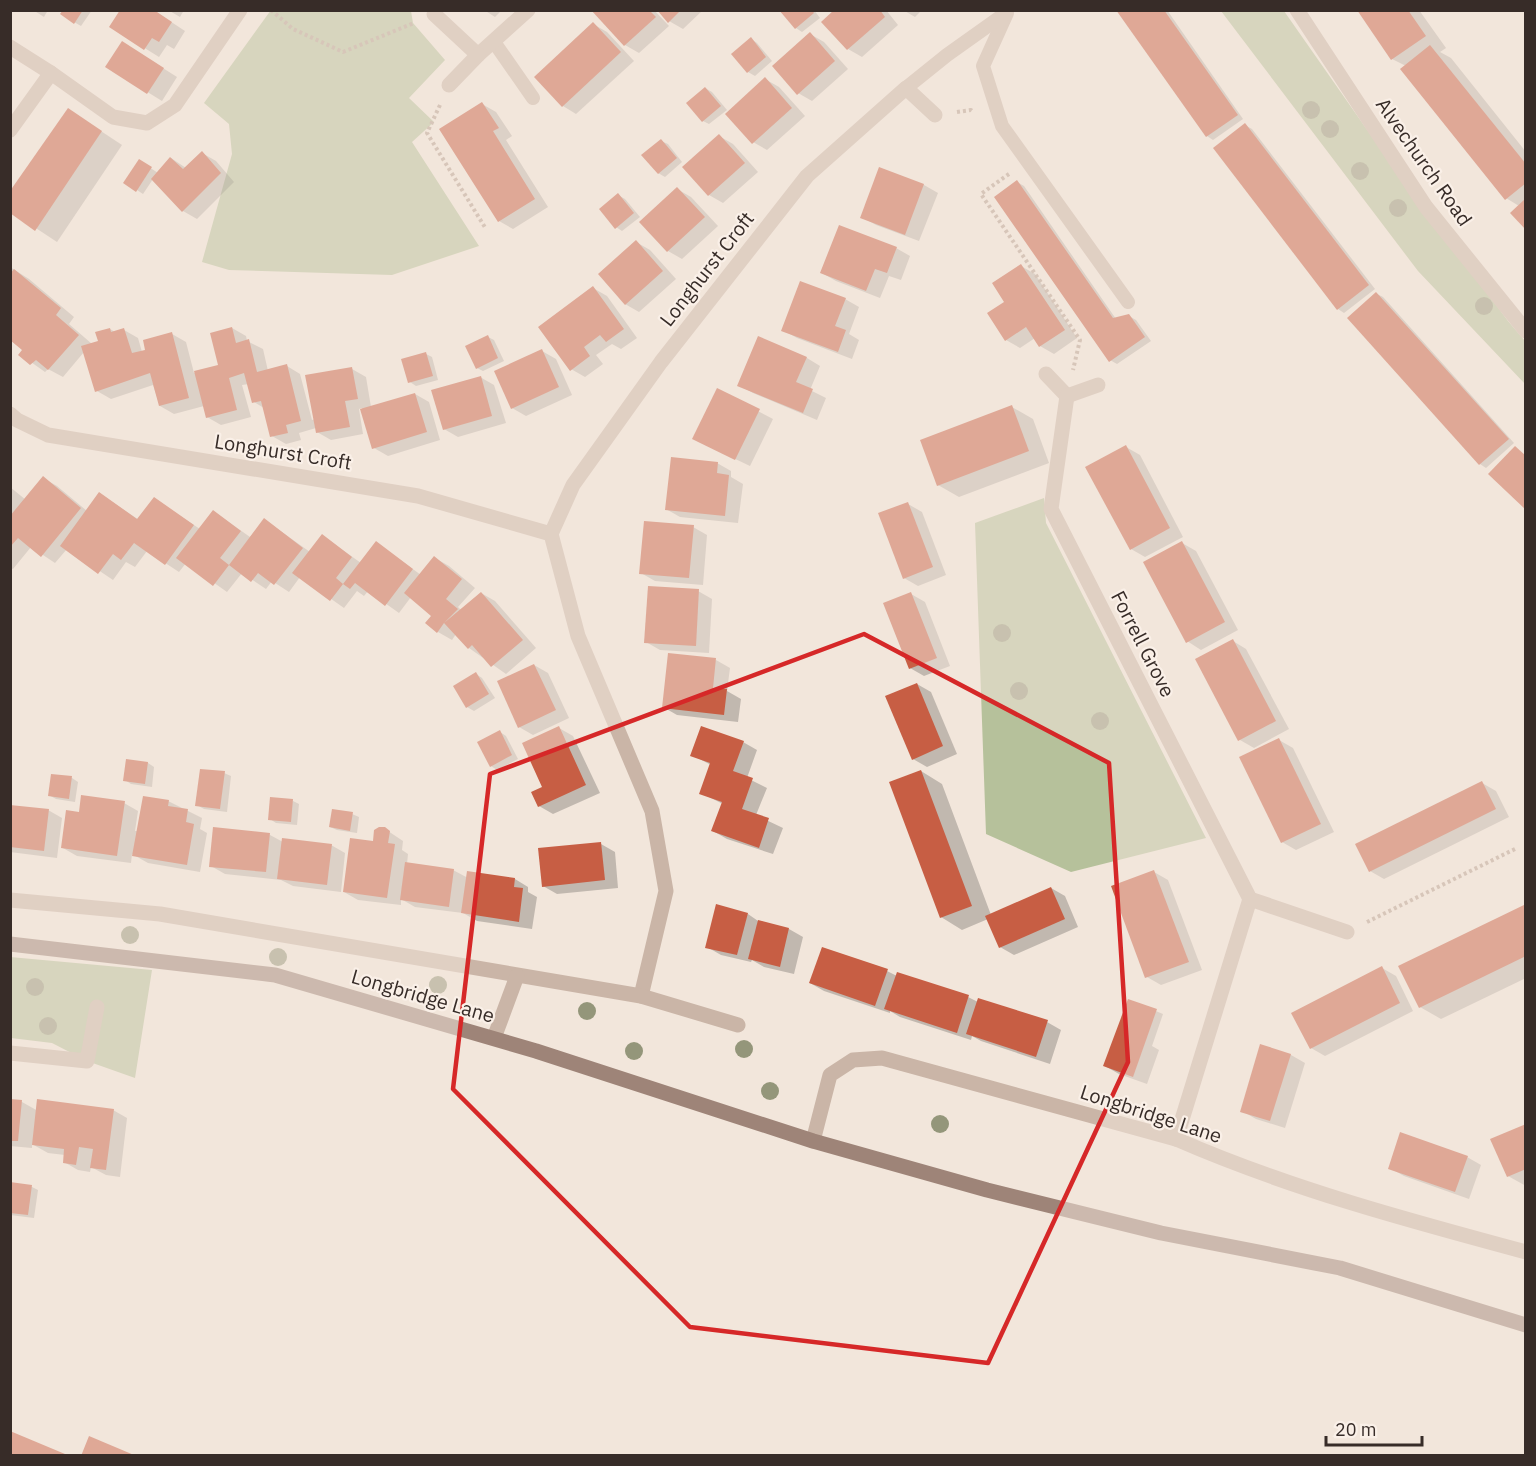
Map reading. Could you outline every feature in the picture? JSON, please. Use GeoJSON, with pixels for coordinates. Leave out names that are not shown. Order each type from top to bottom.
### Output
{"type":"FeatureCollection","features":[{"type":"Feature","properties":{"kind":"main road","name":"Longbridge Lane"},"geometry":{"type":"LineString","coordinates":[[10,944],[275,975],[494,1038],[813,1141],[987,1190],[1161,1233],[1340,1268],[1513,1319],[1526,1325]]}},
{"type":"Feature","properties":{"kind":"street"},"geometry":{"type":"LineString","coordinates":[[10,47],[113,117],[147,123],[175,105],[240,10]]}},
{"type":"Feature","properties":{"kind":"street"},"geometry":{"type":"LineString","coordinates":[[449,85],[528,10]]}},
{"type":"Feature","properties":{"kind":"street","name":"Alvechurch Road"},"geometry":{"type":"LineString","coordinates":[[1297,10],[1426,207],[1526,330]]}},
{"type":"Feature","properties":{"kind":"street"},"geometry":{"type":"LineString","coordinates":[[434,14],[478,55]]}},
{"type":"Feature","properties":{"kind":"street"},"geometry":{"type":"LineString","coordinates":[[10,130],[51,73]]}},
{"type":"Feature","properties":{"kind":"street"},"geometry":{"type":"LineString","coordinates":[[906,88],[935,115]]}},
{"type":"Feature","properties":{"kind":"street","name":"Longhurst Croft"},"geometry":{"type":"LineString","coordinates":[[10,414],[17,420],[48,435],[418,496],[551,534],[573,485],[660,362],[807,176],[906,88]]}},
{"type":"Feature","properties":{"kind":"street"},"geometry":{"type":"LineString","coordinates":[[1046,374],[1067,396],[1098,385]]}},
{"type":"Feature","properties":{"kind":"street","name":"Forrell Grove"},"geometry":{"type":"LineString","coordinates":[[1067,396],[1051,509],[1250,899]]}},
{"type":"Feature","properties":{"kind":"street"},"geometry":{"type":"LineString","coordinates":[[551,534],[578,636],[652,811],[666,891],[641,996]]}},
{"type":"Feature","properties":{"kind":"street"},"geometry":{"type":"LineString","coordinates":[[1176,1139],[1250,899],[1347,932]]}},
{"type":"Feature","properties":{"kind":"street","name":"Longbridge Lane"},"geometry":{"type":"LineString","coordinates":[[10,900],[160,914],[641,996],[738,1024]]}},
{"type":"Feature","properties":{"kind":"street"},"geometry":{"type":"LineString","coordinates":[[494,1038],[517,976]]}},
{"type":"Feature","properties":{"kind":"street"},"geometry":{"type":"LineString","coordinates":[[10,1053],[87,1061],[97,1007]]}},
{"type":"Feature","properties":{"kind":"street","name":"Longbridge Lane"},"geometry":{"type":"LineString","coordinates":[[813,1141],[830,1075],[853,1060],[882,1058],[1176,1139],[1212,1155],[1361,1207],[1526,1252]]}},
{"type":"Feature","properties":{"kind":"lane"},"geometry":{"type":"LineString","coordinates":[[906,88],[947,55],[1009,12]]}},
{"type":"Feature","properties":{"kind":"lane"},"geometry":{"type":"LineString","coordinates":[[1009,12],[982,66],[1002,126],[1128,302]]}},
{"type":"Feature","properties":{"kind":"lane"},"geometry":{"type":"LineString","coordinates":[[494,42],[532,98]]}},
{"type":"Feature","properties":{"kind":"path"},"geometry":{"type":"LineString","coordinates":[[271,10],[293,29],[343,52],[434,14]]}},
{"type":"Feature","properties":{"kind":"path"},"geometry":{"type":"LineString","coordinates":[[449,85],[427,133],[486,230]]}},
{"type":"Feature","properties":{"kind":"path"},"geometry":{"type":"LineString","coordinates":[[981,194],[1080,340],[1067,396]]}},
{"type":"Feature","properties":{"kind":"path"},"geometry":{"type":"LineString","coordinates":[[1347,932],[1515,849]]}},
{"type":"Feature","properties":{"kind":"highlighted area"},"geometry":{"type":"Polygon","coordinates":[[[864,634],[1109,763],[1128,1062],[988,1363],[690,1327],[453,1089],[490,774],[864,634]]]}},
{"type":"Feature","properties":{"kind":"green space"},"geometry":{"type":"Polygon","coordinates":[[[271,10],[411,11],[413,23],[445,60],[409,98],[434,122],[412,142],[479,246],[392,275],[229,270],[202,262],[232,154],[229,124],[204,103],[271,10]]]}},
{"type":"Feature","properties":{"kind":"green space"},"geometry":{"type":"Polygon","coordinates":[[[1221,11],[1284,11],[1377,144],[1525,341],[1525,384],[1418,271],[1221,11]]]}},
{"type":"Feature","properties":{"kind":"green space"},"geometry":{"type":"Polygon","coordinates":[[[1044,498],[1046,523],[1206,838],[1071,872],[986,834],[975,523],[1044,498]]]}},
{"type":"Feature","properties":{"kind":"green space"},"geometry":{"type":"Polygon","coordinates":[[[10,957],[152,970],[135,1078],[87,1061],[52,1043],[11,1038],[10,957]]]}},
{"type":"Feature","properties":{"kind":"building"},"geometry":{"type":"Polygon","coordinates":[[[63,10],[83,10],[74,24],[60,14],[63,10]]]}},
{"type":"Feature","properties":{"kind":"building"},"geometry":{"type":"Polygon","coordinates":[[[120,10],[154,10],[172,22],[159,42],[152,38],[144,50],[109,27],[120,10]]]}},
{"type":"Feature","properties":{"kind":"building"},"geometry":{"type":"Polygon","coordinates":[[[591,10],[649,10],[656,17],[624,46],[591,10]]]}},
{"type":"Feature","properties":{"kind":"building"},"geometry":{"type":"Polygon","coordinates":[[[657,10],[681,10],[668,23],[657,10]]]}},
{"type":"Feature","properties":{"kind":"building"},"geometry":{"type":"Polygon","coordinates":[[[779,10],[812,10],[814,13],[795,29],[779,10]]]}},
{"type":"Feature","properties":{"kind":"building"},"geometry":{"type":"Polygon","coordinates":[[[834,10],[880,10],[885,17],[847,50],[821,22],[834,10]]]}},
{"type":"Feature","properties":{"kind":"building"},"geometry":{"type":"Polygon","coordinates":[[[1116,10],[1164,10],[1238,115],[1206,137],[1116,10]]]}},
{"type":"Feature","properties":{"kind":"building"},"geometry":{"type":"Polygon","coordinates":[[[1357,10],[1408,10],[1426,36],[1391,60],[1357,10]]]}},
{"type":"Feature","properties":{"kind":"building"},"geometry":{"type":"Polygon","coordinates":[[[593,22],[621,52],[562,107],[534,77],[593,22]]]}},
{"type":"Feature","properties":{"kind":"building"},"geometry":{"type":"Polygon","coordinates":[[[810,32],[835,61],[797,95],[772,66],[810,32]]]}},
{"type":"Feature","properties":{"kind":"building"},"geometry":{"type":"Polygon","coordinates":[[[751,37],[766,57],[747,73],[731,54],[751,37]]]}},
{"type":"Feature","properties":{"kind":"building"},"geometry":{"type":"Polygon","coordinates":[[[122,41],[164,68],[147,94],[105,67],[122,41]]]}},
{"type":"Feature","properties":{"kind":"building"},"geometry":{"type":"Polygon","coordinates":[[[1430,45],[1526,164],[1526,183],[1505,200],[1400,69],[1430,45]]]}},
{"type":"Feature","properties":{"kind":"building"},"geometry":{"type":"Polygon","coordinates":[[[765,77],[792,108],[752,144],[725,114],[765,77]]]}},
{"type":"Feature","properties":{"kind":"building"},"geometry":{"type":"Polygon","coordinates":[[[705,87],[721,106],[702,122],[686,103],[705,87]]]}},
{"type":"Feature","properties":{"kind":"building"},"geometry":{"type":"Polygon","coordinates":[[[482,102],[499,128],[493,131],[535,199],[498,222],[439,129],[482,102]]]}},
{"type":"Feature","properties":{"kind":"building"},"geometry":{"type":"Polygon","coordinates":[[[68,108],[102,131],[35,231],[10,213],[10,191],[68,108]]]}},
{"type":"Feature","properties":{"kind":"building"},"geometry":{"type":"Polygon","coordinates":[[[1245,123],[1369,285],[1337,310],[1213,148],[1245,123]]]}},
{"type":"Feature","properties":{"kind":"building"},"geometry":{"type":"Polygon","coordinates":[[[719,134],[745,163],[708,196],[682,167],[719,134]]]}},
{"type":"Feature","properties":{"kind":"building"},"geometry":{"type":"Polygon","coordinates":[[[661,139],[677,158],[658,174],[641,155],[661,139]]]}},
{"type":"Feature","properties":{"kind":"building"},"geometry":{"type":"Polygon","coordinates":[[[202,151],[221,173],[182,212],[151,179],[170,157],[183,169],[202,151]]]}},
{"type":"Feature","properties":{"kind":"building"},"geometry":{"type":"Polygon","coordinates":[[[139,159],[152,167],[136,192],[123,183],[139,159]]]}},
{"type":"Feature","properties":{"kind":"building"},"geometry":{"type":"Polygon","coordinates":[[[879,167],[924,184],[905,235],[860,218],[879,167]]]}},
{"type":"Feature","properties":{"kind":"building"},"geometry":{"type":"Polygon","coordinates":[[[1017,180],[1113,318],[1129,314],[1145,337],[1109,362],[994,197],[1017,180]]]}},
{"type":"Feature","properties":{"kind":"building"},"geometry":{"type":"Polygon","coordinates":[[[677,187],[705,217],[667,252],[639,222],[677,187]]]}},
{"type":"Feature","properties":{"kind":"building"},"geometry":{"type":"Polygon","coordinates":[[[618,193],[634,213],[615,229],[599,209],[618,193]]]}},
{"type":"Feature","properties":{"kind":"building"},"geometry":{"type":"Polygon","coordinates":[[[1526,198],[1526,230],[1510,213],[1526,198]]]}},
{"type":"Feature","properties":{"kind":"building"},"geometry":{"type":"Polygon","coordinates":[[[839,225],[897,247],[887,273],[875,269],[866,291],[820,273],[839,225]]]}},
{"type":"Feature","properties":{"kind":"building"},"geometry":{"type":"Polygon","coordinates":[[[636,240],[663,271],[625,305],[598,274],[636,240]]]}},
{"type":"Feature","properties":{"kind":"building"},"geometry":{"type":"Polygon","coordinates":[[[1021,264],[1065,330],[1039,347],[1026,327],[1005,341],[987,313],[1004,302],[992,283],[1021,264]]]}},
{"type":"Feature","properties":{"kind":"building"},"geometry":{"type":"Polygon","coordinates":[[[14,269],[61,308],[56,315],[79,335],[48,370],[36,360],[30,365],[18,355],[22,350],[10,340],[10,274],[14,269]]]}},
{"type":"Feature","properties":{"kind":"building"},"geometry":{"type":"Polygon","coordinates":[[[800,281],[846,298],[835,326],[846,330],[838,352],[781,331],[800,281]]]}},
{"type":"Feature","properties":{"kind":"building"},"geometry":{"type":"Polygon","coordinates":[[[593,286],[624,329],[606,342],[600,335],[584,347],[590,356],[570,371],[538,327],[593,286]]]}},
{"type":"Feature","properties":{"kind":"building"},"geometry":{"type":"Polygon","coordinates":[[[1376,292],[1509,439],[1479,465],[1347,318],[1376,292]]]}},
{"type":"Feature","properties":{"kind":"building"},"geometry":{"type":"Polygon","coordinates":[[[232,327],[236,343],[249,339],[257,372],[287,364],[301,421],[286,425],[288,433],[270,437],[261,401],[252,403],[244,373],[229,378],[237,410],[206,418],[194,371],[218,365],[210,333],[232,327]]]}},
{"type":"Feature","properties":{"kind":"building"},"geometry":{"type":"Polygon","coordinates":[[[110,328],[111,332],[124,328],[132,353],[145,350],[143,340],[172,332],[189,398],[159,406],[150,373],[95,392],[81,346],[98,341],[95,332],[110,328]]]}},
{"type":"Feature","properties":{"kind":"building"},"geometry":{"type":"Polygon","coordinates":[[[488,335],[498,358],[476,369],[465,346],[488,335]]]}},
{"type":"Feature","properties":{"kind":"building"},"geometry":{"type":"Polygon","coordinates":[[[758,336],[807,357],[796,382],[813,389],[803,413],[737,386],[758,336]]]}},
{"type":"Feature","properties":{"kind":"building"},"geometry":{"type":"Polygon","coordinates":[[[542,349],[559,387],[511,409],[494,371],[542,349]]]}},
{"type":"Feature","properties":{"kind":"building"},"geometry":{"type":"Polygon","coordinates":[[[426,352],[433,376],[408,383],[401,359],[426,352]]]}},
{"type":"Feature","properties":{"kind":"building"},"geometry":{"type":"Polygon","coordinates":[[[352,367],[358,399],[345,401],[350,427],[316,433],[305,375],[352,367]]]}},
{"type":"Feature","properties":{"kind":"building"},"geometry":{"type":"Polygon","coordinates":[[[481,376],[492,416],[443,430],[431,390],[481,376]]]}},
{"type":"Feature","properties":{"kind":"building"},"geometry":{"type":"Polygon","coordinates":[[[717,388],[760,409],[735,460],[692,439],[717,388]]]}},
{"type":"Feature","properties":{"kind":"building"},"geometry":{"type":"Polygon","coordinates":[[[415,393],[427,432],[372,449],[360,409],[415,393]]]}},
{"type":"Feature","properties":{"kind":"building"},"geometry":{"type":"Polygon","coordinates":[[[1012,405],[1029,451],[937,486],[920,440],[1012,405]]]}},
{"type":"Feature","properties":{"kind":"building"},"geometry":{"type":"Polygon","coordinates":[[[1126,445],[1170,528],[1130,550],[1085,467],[1126,445]]]}},
{"type":"Feature","properties":{"kind":"building"},"geometry":{"type":"Polygon","coordinates":[[[1515,446],[1526,456],[1526,510],[1488,474],[1515,446]]]}},
{"type":"Feature","properties":{"kind":"building"},"geometry":{"type":"Polygon","coordinates":[[[671,457],[718,462],[717,473],[729,475],[725,516],[665,510],[671,457]]]}},
{"type":"Feature","properties":{"kind":"building"},"geometry":{"type":"Polygon","coordinates":[[[43,476],[81,508],[41,557],[18,538],[10,547],[10,516],[43,476]]]}},
{"type":"Feature","properties":{"kind":"building"},"geometry":{"type":"Polygon","coordinates":[[[99,492],[137,519],[154,497],[194,525],[165,565],[134,543],[121,560],[113,554],[98,574],[60,546],[99,492]]]}},
{"type":"Feature","properties":{"kind":"building"},"geometry":{"type":"Polygon","coordinates":[[[908,502],[933,567],[903,579],[878,513],[908,502]]]}},
{"type":"Feature","properties":{"kind":"building"},"geometry":{"type":"Polygon","coordinates":[[[213,510],[241,531],[220,558],[229,565],[213,586],[176,558],[213,510]]]}},
{"type":"Feature","properties":{"kind":"building"},"geometry":{"type":"Polygon","coordinates":[[[264,518],[303,548],[274,585],[258,573],[251,582],[229,565],[264,518]]]}},
{"type":"Feature","properties":{"kind":"building"},"geometry":{"type":"Polygon","coordinates":[[[644,521],[694,525],[689,578],[639,574],[644,521]]]}},
{"type":"Feature","properties":{"kind":"building"},"geometry":{"type":"Polygon","coordinates":[[[322,534],[352,557],[336,578],[343,584],[330,601],[292,573],[322,534]]]}},
{"type":"Feature","properties":{"kind":"building"},"geometry":{"type":"Polygon","coordinates":[[[376,541],[413,569],[385,606],[355,583],[350,589],[343,584],[376,541]]]}},
{"type":"Feature","properties":{"kind":"building"},"geometry":{"type":"Polygon","coordinates":[[[1182,541],[1225,622],[1186,643],[1143,562],[1182,541]]]}},
{"type":"Feature","properties":{"kind":"building"},"geometry":{"type":"Polygon","coordinates":[[[434,556],[462,579],[446,599],[458,609],[437,633],[425,623],[431,616],[404,593],[434,556]]]}},
{"type":"Feature","properties":{"kind":"building"},"geometry":{"type":"Polygon","coordinates":[[[648,586],[699,589],[696,646],[644,643],[648,586]]]}},
{"type":"Feature","properties":{"kind":"building"},"geometry":{"type":"Polygon","coordinates":[[[481,592],[523,640],[491,667],[472,645],[468,649],[444,623],[481,592]]]}},
{"type":"Feature","properties":{"kind":"building"},"geometry":{"type":"Polygon","coordinates":[[[911,592],[937,658],[909,669],[883,603],[911,592]]]}},
{"type":"Feature","properties":{"kind":"building"},"geometry":{"type":"Polygon","coordinates":[[[1233,639],[1276,721],[1238,741],[1195,659],[1233,639]]]}},
{"type":"Feature","properties":{"kind":"building"},"geometry":{"type":"Polygon","coordinates":[[[668,653],[716,658],[713,688],[727,689],[724,715],[662,708],[668,653]]]}},
{"type":"Feature","properties":{"kind":"building"},"geometry":{"type":"Polygon","coordinates":[[[534,664],[556,710],[518,728],[497,681],[534,664]]]}},
{"type":"Feature","properties":{"kind":"building"},"geometry":{"type":"Polygon","coordinates":[[[476,672],[489,694],[466,708],[453,686],[476,672]]]}},
{"type":"Feature","properties":{"kind":"building"},"geometry":{"type":"Polygon","coordinates":[[[917,683],[943,746],[912,760],[885,696],[917,683]]]}},
{"type":"Feature","properties":{"kind":"building"},"geometry":{"type":"Polygon","coordinates":[[[559,726],[586,785],[538,807],[531,792],[542,787],[522,743],[559,726]]]}},
{"type":"Feature","properties":{"kind":"building"},"geometry":{"type":"Polygon","coordinates":[[[701,726],[744,741],[733,771],[753,778],[742,809],[769,818],[759,848],[711,831],[722,802],[699,794],[710,763],[690,756],[701,726]]]}},
{"type":"Feature","properties":{"kind":"building"},"geometry":{"type":"Polygon","coordinates":[[[500,730],[512,755],[490,767],[477,742],[500,730]]]}},
{"type":"Feature","properties":{"kind":"building"},"geometry":{"type":"Polygon","coordinates":[[[1279,738],[1321,824],[1281,843],[1239,757],[1279,738]]]}},
{"type":"Feature","properties":{"kind":"building"},"geometry":{"type":"Polygon","coordinates":[[[126,759],[148,762],[145,784],[123,781],[126,759]]]}},
{"type":"Feature","properties":{"kind":"building"},"geometry":{"type":"Polygon","coordinates":[[[200,769],[225,771],[220,809],[195,806],[200,769]]]}},
{"type":"Feature","properties":{"kind":"building"},"geometry":{"type":"Polygon","coordinates":[[[921,770],[972,906],[940,918],[889,782],[921,770]]]}},
{"type":"Feature","properties":{"kind":"building"},"geometry":{"type":"Polygon","coordinates":[[[51,774],[72,776],[69,799],[48,796],[51,774]]]}},
{"type":"Feature","properties":{"kind":"building"},"geometry":{"type":"Polygon","coordinates":[[[1482,781],[1496,809],[1369,872],[1355,844],[1482,781]]]}},
{"type":"Feature","properties":{"kind":"building"},"geometry":{"type":"Polygon","coordinates":[[[81,795],[125,801],[117,856],[61,848],[66,810],[79,812],[81,795]]]}},
{"type":"Feature","properties":{"kind":"building"},"geometry":{"type":"Polygon","coordinates":[[[143,796],[169,800],[168,806],[188,809],[186,822],[194,824],[187,865],[132,856],[143,796]]]}},
{"type":"Feature","properties":{"kind":"building"},"geometry":{"type":"Polygon","coordinates":[[[270,797],[293,799],[291,822],[268,820],[270,797]]]}},
{"type":"Feature","properties":{"kind":"building"},"geometry":{"type":"Polygon","coordinates":[[[10,805],[49,809],[44,851],[10,847],[10,805]]]}},
{"type":"Feature","properties":{"kind":"building"},"geometry":{"type":"Polygon","coordinates":[[[332,809],[353,812],[350,831],[329,827],[332,809]]]}},
{"type":"Feature","properties":{"kind":"building"},"geometry":{"type":"Polygon","coordinates":[[[213,827],[270,833],[266,872],[209,867],[213,827]]]}},
{"type":"Feature","properties":{"kind":"building"},"geometry":{"type":"Polygon","coordinates":[[[385,827],[390,831],[388,843],[395,844],[387,898],[343,892],[350,838],[373,841],[374,830],[385,827]]]}},
{"type":"Feature","properties":{"kind":"building"},"geometry":{"type":"Polygon","coordinates":[[[282,838],[332,844],[327,885],[277,879],[282,838]]]}},
{"type":"Feature","properties":{"kind":"building"},"geometry":{"type":"Polygon","coordinates":[[[601,842],[605,880],[542,887],[538,848],[601,842]]]}},
{"type":"Feature","properties":{"kind":"building"},"geometry":{"type":"Polygon","coordinates":[[[405,862],[454,869],[449,907],[400,900],[405,862]]]}},
{"type":"Feature","properties":{"kind":"building"},"geometry":{"type":"Polygon","coordinates":[[[1154,870],[1189,962],[1145,978],[1111,886],[1154,870]]]}},
{"type":"Feature","properties":{"kind":"building"},"geometry":{"type":"Polygon","coordinates":[[[467,871],[515,878],[514,887],[523,888],[519,922],[461,913],[467,871]]]}},
{"type":"Feature","properties":{"kind":"building"},"geometry":{"type":"Polygon","coordinates":[[[1051,887],[1065,919],[999,948],[985,916],[1051,887]]]}},
{"type":"Feature","properties":{"kind":"building"},"geometry":{"type":"Polygon","coordinates":[[[716,904],[748,913],[737,955],[705,948],[716,904]]]}},
{"type":"Feature","properties":{"kind":"building"},"geometry":{"type":"Polygon","coordinates":[[[1526,904],[1526,956],[1419,1008],[1398,966],[1526,904]]]}},
{"type":"Feature","properties":{"kind":"building"},"geometry":{"type":"Polygon","coordinates":[[[758,920],[789,928],[780,967],[748,959],[758,920]]]}},
{"type":"Feature","properties":{"kind":"building"},"geometry":{"type":"Polygon","coordinates":[[[822,947],[888,969],[875,1006],[809,983],[822,947]]]}},
{"type":"Feature","properties":{"kind":"building"},"geometry":{"type":"Polygon","coordinates":[[[1382,966],[1400,1003],[1310,1049],[1291,1013],[1382,966]]]}},
{"type":"Feature","properties":{"kind":"building"},"geometry":{"type":"Polygon","coordinates":[[[897,972],[969,995],[957,1033],[884,1009],[897,972]]]}},
{"type":"Feature","properties":{"kind":"building"},"geometry":{"type":"Polygon","coordinates":[[[978,998],[1048,1020],[1036,1057],[966,1034],[978,998]]]}},
{"type":"Feature","properties":{"kind":"building"},"geometry":{"type":"Polygon","coordinates":[[[1128,999],[1157,1009],[1133,1077],[1103,1066],[1128,999]]]}},
{"type":"Feature","properties":{"kind":"building"},"geometry":{"type":"Polygon","coordinates":[[[1260,1044],[1291,1054],[1270,1121],[1240,1112],[1260,1044]]]}},
{"type":"Feature","properties":{"kind":"building"},"geometry":{"type":"Polygon","coordinates":[[[10,1099],[22,1100],[18,1141],[10,1141],[10,1099]]]}},
{"type":"Feature","properties":{"kind":"building"},"geometry":{"type":"Polygon","coordinates":[[[37,1099],[114,1109],[106,1170],[90,1168],[93,1149],[79,1147],[76,1165],[63,1163],[64,1149],[32,1145],[37,1099]]]}},
{"type":"Feature","properties":{"kind":"building"},"geometry":{"type":"Polygon","coordinates":[[[1526,1124],[1526,1169],[1507,1177],[1490,1139],[1526,1124]]]}},
{"type":"Feature","properties":{"kind":"building"},"geometry":{"type":"Polygon","coordinates":[[[1400,1132],[1468,1156],[1455,1192],[1388,1169],[1400,1132]]]}},
{"type":"Feature","properties":{"kind":"building"},"geometry":{"type":"Polygon","coordinates":[[[10,1182],[32,1185],[28,1215],[10,1213],[10,1182]]]}},
{"type":"Feature","properties":{"kind":"building"},"geometry":{"type":"Polygon","coordinates":[[[10,1431],[65,1454],[64,1456],[10,1456],[10,1431]]]}},
{"type":"Feature","properties":{"kind":"building"},"geometry":{"type":"Polygon","coordinates":[[[89,1436],[134,1455],[134,1456],[81,1456],[89,1436]]]}}]}
